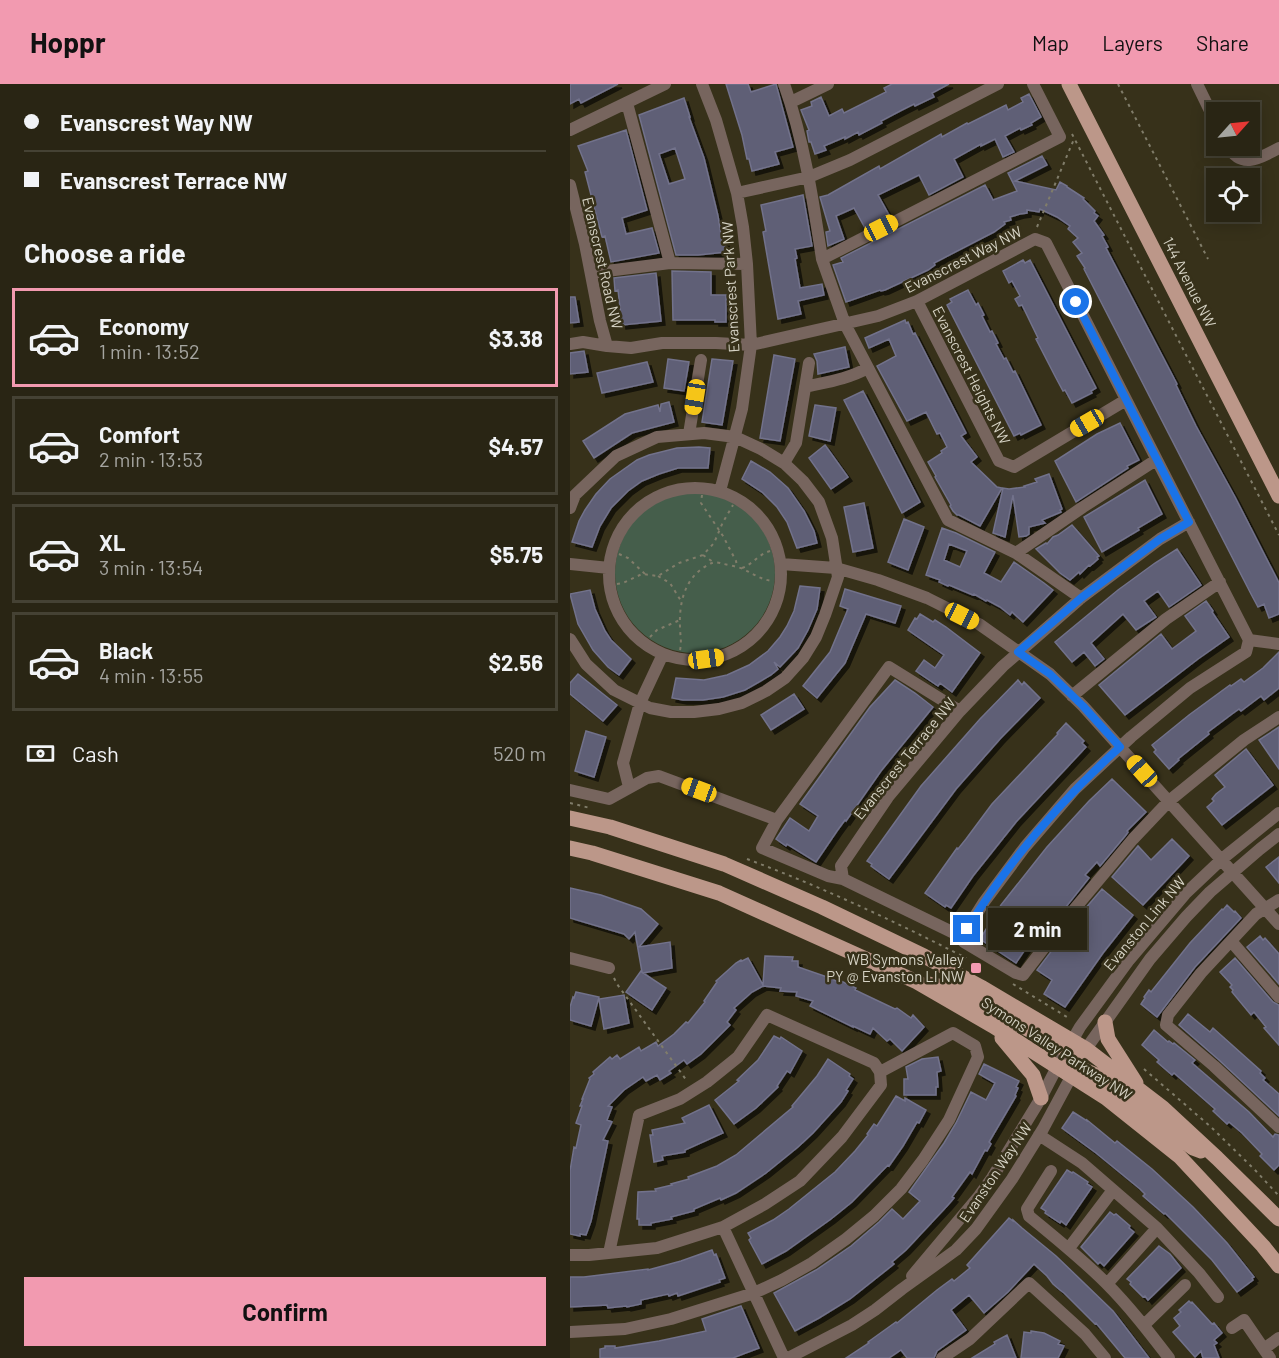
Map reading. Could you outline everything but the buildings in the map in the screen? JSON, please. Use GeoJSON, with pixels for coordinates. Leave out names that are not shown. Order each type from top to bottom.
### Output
{"type":"FeatureCollection","features":[{"type":"Feature","properties":{"kind":"main road","name":"144 Avenue NW"},"geometry":{"type":"LineString","coordinates":[[1069,84],[1279,496]]}},
{"type":"Feature","properties":{"kind":"main road","name":"Symons Valley Parkway NW"},"geometry":{"type":"LineString","coordinates":[[570,818],[610,828],[724,864],[822,907],[934,961],[981,987],[1069,1045],[1086,1049],[1140,1090],[1218,1158],[1279,1219]]}},
{"type":"Feature","properties":{"kind":"main road","name":"Symons Valley Parkway NW"},"geometry":{"type":"LineString","coordinates":[[570,848],[719,893],[917,982],[993,1026],[1057,1067],[1074,1072],[1179,1157],[1279,1266]]}},
{"type":"Feature","properties":{"kind":"main road"},"geometry":{"type":"LineString","coordinates":[[917,982],[954,989],[1069,1045]]}},
{"type":"Feature","properties":{"kind":"main road"},"geometry":{"type":"LineString","coordinates":[[1105,1022],[1108,1039],[1140,1090]]}},
{"type":"Feature","properties":{"kind":"main road"},"geometry":{"type":"LineString","coordinates":[[993,1026],[1033,1075],[1041,1098]]}},
{"type":"Feature","properties":{"kind":"main road"},"geometry":{"type":"LineString","coordinates":[[1074,1072],[1098,1076],[1193,1148],[1218,1158]]}},
{"type":"Feature","properties":{"kind":"main road"},"geometry":{"type":"LineString","coordinates":[[1263,1246],[1279,1281]]}},
{"type":"Feature","properties":{"kind":"street"},"geometry":{"type":"LineString","coordinates":[[570,130],[665,84]]}},
{"type":"Feature","properties":{"kind":"street","name":"Evanscrest Park NW"},"geometry":{"type":"LineString","coordinates":[[702,84],[728,156],[737,193],[747,264],[751,345],[742,410],[720,491]]}},
{"type":"Feature","properties":{"kind":"street"},"geometry":{"type":"LineString","coordinates":[[784,84],[791,102],[809,177],[822,259],[845,324],[948,520],[1016,553],[1081,598]]}},
{"type":"Feature","properties":{"kind":"street"},"geometry":{"type":"LineString","coordinates":[[791,102],[828,84]]}},
{"type":"Feature","properties":{"kind":"street"},"geometry":{"type":"LineString","coordinates":[[737,193],[809,177],[850,160],[998,84]]}},
{"type":"Feature","properties":{"kind":"street"},"geometry":{"type":"LineString","coordinates":[[822,259],[1060,137],[1033,84]]}},
{"type":"Feature","properties":{"kind":"street"},"geometry":{"type":"LineString","coordinates":[[1197,84],[1206,102]]}},
{"type":"Feature","properties":{"kind":"street"},"geometry":{"type":"LineString","coordinates":[[627,102],[670,263]]}},
{"type":"Feature","properties":{"kind":"street"},"geometry":{"type":"LineString","coordinates":[[1237,156],[1248,160],[1256,159],[1279,148]]}},
{"type":"Feature","properties":{"kind":"street","name":"Evanscrest Road NW"},"geometry":{"type":"LineString","coordinates":[[570,185],[607,346],[631,348],[662,343],[751,345]]}},
{"type":"Feature","properties":{"kind":"street","name":"Evanscrest Way NW"},"geometry":{"type":"LineString","coordinates":[[751,345],[878,316],[917,301],[1035,239],[1046,243],[1249,640]]}},
{"type":"Feature","properties":{"kind":"street"},"geometry":{"type":"LineString","coordinates":[[591,273],[670,263],[747,264]]}},
{"type":"Feature","properties":{"kind":"street","name":"Evanscrest Heights NW"},"geometry":{"type":"LineString","coordinates":[[917,301],[999,461],[1014,467],[1126,400]]}},
{"type":"Feature","properties":{"kind":"street"},"geometry":{"type":"LineString","coordinates":[[570,344],[583,342],[607,346]]}},
{"type":"Feature","properties":{"kind":"street"},"geometry":{"type":"LineString","coordinates":[[689,434],[701,360]]}},
{"type":"Feature","properties":{"kind":"street"},"geometry":{"type":"LineString","coordinates":[[784,463],[796,442],[809,363]]}},
{"type":"Feature","properties":{"kind":"street"},"geometry":{"type":"LineString","coordinates":[[805,387],[856,375],[868,368]]}},
{"type":"Feature","properties":{"kind":"street"},"geometry":{"type":"LineString","coordinates":[[570,508],[573,495],[616,456],[657,437],[704,433],[735,437],[784,463],[803,481],[819,502],[832,538],[838,577],[816,637],[803,658],[785,678],[742,703],[719,709],[671,712],[650,708],[614,690],[586,664],[570,639]]}},
{"type":"Feature","properties":{"kind":"street"},"geometry":{"type":"LineString","coordinates":[[1016,553],[1156,460]]}},
{"type":"Feature","properties":{"kind":"street"},"geometry":{"type":"LineString","coordinates":[[698,488],[720,491],[743,502],[762,519],[775,540],[781,564],[779,594],[768,621],[747,643],[721,657],[692,661],[663,654],[640,640],[622,620],[611,595],[609,568],[613,547],[623,527],[637,510],[656,497],[676,490],[698,488]]}},
{"type":"Feature","properties":{"kind":"street","name":"Evanscrest Terrace NW"},"geometry":{"type":"LineString","coordinates":[[843,879],[840,866],[888,797],[960,711],[1003,666],[1081,598],[1160,539],[1189,522]]}},
{"type":"Feature","properties":{"kind":"street"},"geometry":{"type":"LineString","coordinates":[[570,564],[609,568]]}},
{"type":"Feature","properties":{"kind":"street"},"geometry":{"type":"LineString","coordinates":[[781,564],[836,568],[927,598],[979,624],[1050,674],[1120,747],[1279,924]]}},
{"type":"Feature","properties":{"kind":"street"},"geometry":{"type":"LineString","coordinates":[[1072,696],[1166,619],[1220,582]]}},
{"type":"Feature","properties":{"kind":"street"},"geometry":{"type":"LineString","coordinates":[[956,934],[967,929],[1025,847],[1075,789],[1120,747],[1190,688],[1246,652],[1249,640],[1279,644]]}},
{"type":"Feature","properties":{"kind":"street"},"geometry":{"type":"LineString","coordinates":[[629,787],[622,763],[640,703],[663,654]]}},
{"type":"Feature","properties":{"kind":"street"},"geometry":{"type":"LineString","coordinates":[[960,711],[889,667],[777,820],[762,848],[828,876],[843,879],[956,934],[964,942],[1023,975],[1133,839],[1169,801],[1244,740],[1279,717]]}},
{"type":"Feature","properties":{"kind":"street"},"geometry":{"type":"LineString","coordinates":[[570,790],[609,799],[647,778],[659,776],[777,820]]}},
{"type":"Feature","properties":{"kind":"street","name":"Evanston Link NW"},"geometry":{"type":"LineString","coordinates":[[1086,1049],[1150,959],[1210,892],[1227,865],[1279,813]]}},
{"type":"Feature","properties":{"kind":"street","name":"Evanston Link NW"},"geometry":{"type":"LineString","coordinates":[[1069,1045],[1129,960],[1185,894],[1227,865],[1279,834]]}},
{"type":"Feature","properties":{"kind":"street"},"geometry":{"type":"LineString","coordinates":[[1279,900],[1256,914],[1201,973],[1168,1015],[1166,1025],[1279,1127]]}},
{"type":"Feature","properties":{"kind":"street"},"geometry":{"type":"LineString","coordinates":[[1230,941],[1279,997]]}},
{"type":"Feature","properties":{"kind":"street"},"geometry":{"type":"LineString","coordinates":[[570,958],[609,968]]}},
{"type":"Feature","properties":{"kind":"street"},"geometry":{"type":"LineString","coordinates":[[570,1255],[589,1255],[609,1253],[657,1248],[723,1227],[765,1204],[800,1181],[842,1137],[860,1114],[881,1085],[880,1072],[874,1063],[767,1015],[738,1057],[707,1082],[680,1099],[639,1115],[609,1253]]}},
{"type":"Feature","properties":{"kind":"street"},"geometry":{"type":"LineString","coordinates":[[570,1332],[625,1329],[659,1322],[754,1293],[812,1263],[874,1216],[901,1189],[923,1160],[949,1120],[978,1057],[975,1046],[953,1033],[880,1072]]}},
{"type":"Feature","properties":{"kind":"street","name":"Evanston Way NW"},"geometry":{"type":"LineString","coordinates":[[902,1289],[979,1196],[1041,1098],[1069,1045]]}},
{"type":"Feature","properties":{"kind":"street","name":"Evanston Way NW"},"geometry":{"type":"LineString","coordinates":[[786,1358],[852,1325],[956,1250],[976,1229],[1012,1179],[1086,1049]]}},
{"type":"Feature","properties":{"kind":"street"},"geometry":{"type":"LineString","coordinates":[[1039,1135],[1082,1163],[1157,1228],[1218,1297]]}},
{"type":"Feature","properties":{"kind":"street"},"geometry":{"type":"LineString","coordinates":[[1051,1171],[1027,1209],[1029,1216],[1069,1248],[1107,1284],[1144,1325],[1169,1358]]}},
{"type":"Feature","properties":{"kind":"street"},"geometry":{"type":"LineString","coordinates":[[1069,1248],[1113,1190]]}},
{"type":"Feature","properties":{"kind":"street"},"geometry":{"type":"LineString","coordinates":[[723,1227],[786,1358]]}},
{"type":"Feature","properties":{"kind":"street"},"geometry":{"type":"LineString","coordinates":[[1107,1284],[1157,1228]]}},
{"type":"Feature","properties":{"kind":"street"},"geometry":{"type":"LineString","coordinates":[[942,1358],[970,1339],[1029,1283],[1085,1334],[1105,1358]]}},
{"type":"Feature","properties":{"kind":"street"},"geometry":{"type":"LineString","coordinates":[[1144,1325],[1185,1285]]}},
{"type":"Feature","properties":{"kind":"street"},"geometry":{"type":"LineString","coordinates":[[1232,1328],[1244,1320],[1268,1353],[1279,1338]]}},
{"type":"Feature","properties":{"kind":"path"},"geometry":{"type":"LineString","coordinates":[[1118,84],[1208,259]]}},
{"type":"Feature","properties":{"kind":"path"},"geometry":{"type":"LineString","coordinates":[[1069,129],[1279,535]]}},
{"type":"Feature","properties":{"kind":"path"},"geometry":{"type":"LineString","coordinates":[[1035,239],[1038,224],[1074,139]]}},
{"type":"Feature","properties":{"kind":"path"},"geometry":{"type":"LineString","coordinates":[[702,495],[703,507],[719,530],[739,568]]}},
{"type":"Feature","properties":{"kind":"path"},"geometry":{"type":"LineString","coordinates":[[658,576],[678,563],[703,555],[714,543],[733,505]]}},
{"type":"Feature","properties":{"kind":"path"},"geometry":{"type":"LineString","coordinates":[[739,568],[770,551]]}},
{"type":"Feature","properties":{"kind":"path"},"geometry":{"type":"LineString","coordinates":[[619,554],[628,558],[646,574]]}},
{"type":"Feature","properties":{"kind":"path"},"geometry":{"type":"LineString","coordinates":[[703,555],[713,562],[739,568],[763,580],[773,581]]}},
{"type":"Feature","properties":{"kind":"path"},"geometry":{"type":"LineString","coordinates":[[680,650],[682,642],[681,601],[692,579],[713,562]]}},
{"type":"Feature","properties":{"kind":"path"},"geometry":{"type":"LineString","coordinates":[[617,584],[623,584],[636,576],[646,574],[658,576],[669,583],[681,601]]}},
{"type":"Feature","properties":{"kind":"path"},"geometry":{"type":"LineString","coordinates":[[650,637],[657,630],[680,620]]}},
{"type":"Feature","properties":{"kind":"path"},"geometry":{"type":"LineString","coordinates":[[609,968],[617,984],[693,1091]]}},
{"type":"Feature","properties":{"kind":"path"},"geometry":{"type":"LineString","coordinates":[[1143,1069],[1211,1127],[1279,1196]]}},
{"type":"Feature","properties":{"kind":"green space"},"geometry":{"type":"Polygon","coordinates":[[[695,493],[711,494],[726,499],[740,506],[752,516],[762,528],[769,542],[774,557],[774,589],[769,604],[762,618],[752,630],[740,640],[726,647],[711,652],[695,653],[679,652],[664,647],[650,640],[638,630],[628,618],[621,604],[616,589],[615,573],[616,557],[621,542],[628,528],[638,516],[650,506],[664,499],[679,494],[695,493]]]}},
{"type":"Feature","properties":{"kind":"place","name":"WB Symons Valley PY @ Evanston LI NW"},"geometry":{"type":"Point","coordinates":[976,968]}},
{"type":"Feature","properties":{"kind":"route"},"geometry":{"type":"LineString","coordinates":[[967,929],[1025,847],[1075,789],[1120,747],[1050,674],[1018,652],[1081,598],[1160,539],[1189,522],[1076,302]]}}]}
